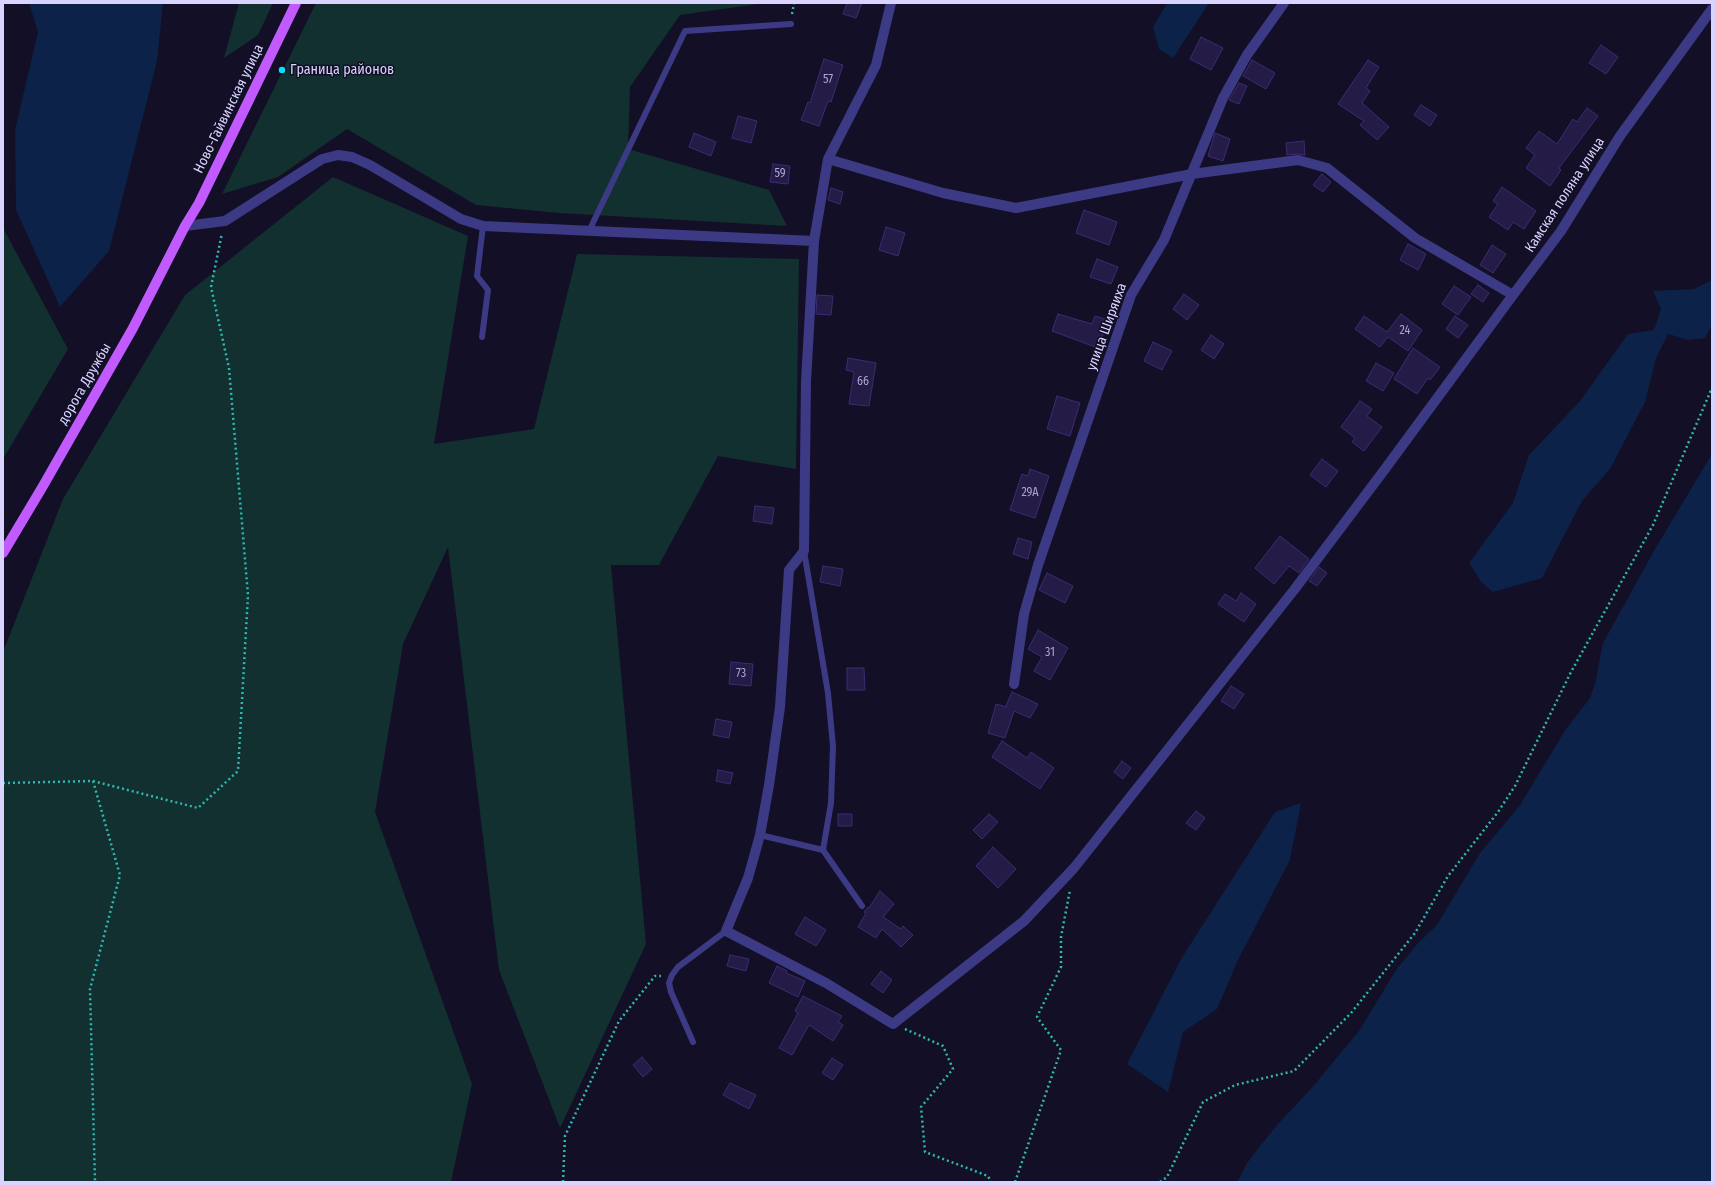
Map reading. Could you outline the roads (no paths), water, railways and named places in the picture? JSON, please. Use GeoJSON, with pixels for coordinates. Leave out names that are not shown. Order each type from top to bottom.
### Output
{"type":"FeatureCollection","features":[{"type":"Feature","properties":{"kind":"main road","name":"Ново-Гайвинская улица"},"geometry":{"type":"LineString","coordinates":[[185,226],[199,203],[296,3]]}},
{"type":"Feature","properties":{"kind":"main road","name":"дорога Дружбы"},"geometry":{"type":"LineString","coordinates":[[3,553],[134,328],[185,226]]}},
{"type":"Feature","properties":{"kind":"street"},"geometry":{"type":"LineString","coordinates":[[726,931],[748,878],[760,835],[780,707],[789,570],[804,551],[806,381],[814,241],[828,159],[876,65],[891,3]]}},
{"type":"Feature","properties":{"kind":"street","name":"улица Ширяиха"},"geometry":{"type":"LineString","coordinates":[[1014,684],[1024,614],[1038,565],[1098,395],[1130,295],[1164,240],[1223,98],[1247,55],[1284,3]]}},
{"type":"Feature","properties":{"kind":"street","name":"Камская поляна улица"},"geometry":{"type":"LineString","coordinates":[[726,931],[826,983],[893,1024],[1024,921],[1074,868],[1294,590],[1385,470],[1513,295],[1562,232],[1620,136],[1712,9]]}},
{"type":"Feature","properties":{"kind":"street"},"geometry":{"type":"LineString","coordinates":[[185,226],[225,221],[322,159],[338,155],[352,157],[370,165],[461,219],[483,226],[814,241]]}},
{"type":"Feature","properties":{"kind":"street"},"geometry":{"type":"LineString","coordinates":[[828,159],[943,193],[1016,208],[1192,174],[1298,160],[1327,168],[1414,238],[1513,295]]}},
{"type":"Feature","properties":{"kind":"lane"},"geometry":{"type":"LineString","coordinates":[[589,231],[685,31],[791,24]]}},
{"type":"Feature","properties":{"kind":"lane"},"geometry":{"type":"LineString","coordinates":[[482,337],[488,290],[477,276],[483,226]]}},
{"type":"Feature","properties":{"kind":"lane"},"geometry":{"type":"LineString","coordinates":[[804,551],[828,693],[833,746],[831,803],[823,850]]}},
{"type":"Feature","properties":{"kind":"lane"},"geometry":{"type":"LineString","coordinates":[[760,835],[823,850],[862,906]]}},
{"type":"Feature","properties":{"kind":"lane"},"geometry":{"type":"LineString","coordinates":[[693,1042],[671,992],[670,983],[672,975],[678,967],[726,931]]}},
{"type":"Feature","properties":{"kind":"water"},"geometry":{"type":"Polygon","coordinates":[[[29,3],[163,3],[157,61],[109,251],[60,307],[16,210],[15,130],[38,32],[29,3]]]}},
{"type":"Feature","properties":{"kind":"water"},"geometry":{"type":"Polygon","coordinates":[[[1167,3],[1209,3],[1173,58],[1159,49],[1153,27],[1167,3]]]}},
{"type":"Feature","properties":{"kind":"water"},"geometry":{"type":"Polygon","coordinates":[[[1712,280],[1712,325],[1705,338],[1688,340],[1668,334],[1656,358],[1645,402],[1610,469],[1582,501],[1542,578],[1493,592],[1482,583],[1469,563],[1513,503],[1529,455],[1580,401],[1628,334],[1654,330],[1661,309],[1653,291],[1694,289],[1712,280]]]}},
{"type":"Feature","properties":{"kind":"water"},"geometry":{"type":"Polygon","coordinates":[[[1712,454],[1712,1182],[1237,1182],[1247,1163],[1276,1126],[1310,1090],[1359,1031],[1396,970],[1418,943],[1437,925],[1480,853],[1520,805],[1566,729],[1590,698],[1595,684],[1603,643],[1655,549],[1712,454]]]}},
{"type":"Feature","properties":{"kind":"water"},"geometry":{"type":"Polygon","coordinates":[[[1301,803],[1290,860],[1238,960],[1217,1009],[1183,1032],[1168,1092],[1127,1064],[1181,959],[1275,812],[1301,803]]]}},
{"type":"Feature","properties":{"kind":"place","name":"Граница районов"},"geometry":{"type":"Point","coordinates":[282,70]}}]}
